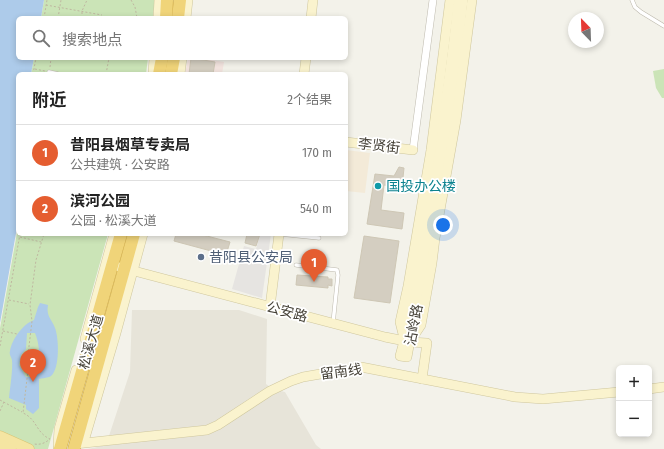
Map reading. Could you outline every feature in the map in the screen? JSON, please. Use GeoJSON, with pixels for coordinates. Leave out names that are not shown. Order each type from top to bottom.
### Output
{"type":"FeatureCollection","features":[{"type":"Feature","properties":{"kind":"highway"},"geometry":{"type":"LineString","coordinates":[[166,16],[167,0]]}},
{"type":"Feature","properties":{"kind":"highway"},"geometry":{"type":"LineString","coordinates":[[178,16],[180,0]]}},
{"type":"Feature","properties":{"kind":"highway"},"geometry":{"type":"LineString","coordinates":[[159,72],[162,60]]}},
{"type":"Feature","properties":{"kind":"highway"},"geometry":{"type":"LineString","coordinates":[[171,72],[174,60]]}},
{"type":"Feature","properties":{"kind":"highway","name":"松溪大道"},"geometry":{"type":"LineString","coordinates":[[58,449],[120,236]]}},
{"type":"Feature","properties":{"kind":"highway","name":"松溪大道"},"geometry":{"type":"LineString","coordinates":[[75,447],[129,270],[134,236]]}},
{"type":"Feature","properties":{"kind":"main road"},"geometry":{"type":"LineString","coordinates":[[0,436],[29,449]]}},
{"type":"Feature","properties":{"kind":"main road"},"geometry":{"type":"LineString","coordinates":[[0,444],[11,449]]}},
{"type":"Feature","properties":{"kind":"street"},"geometry":{"type":"LineString","coordinates":[[158,16],[159,0]]}},
{"type":"Feature","properties":{"kind":"street"},"geometry":{"type":"LineString","coordinates":[[186,16],[188,0]]}},
{"type":"Feature","properties":{"kind":"street"},"geometry":{"type":"LineString","coordinates":[[311,16],[313,0]]}},
{"type":"Feature","properties":{"kind":"street"},"geometry":{"type":"LineString","coordinates":[[413,150],[433,0]]}},
{"type":"Feature","properties":{"kind":"street"},"geometry":{"type":"LineString","coordinates":[[450,0],[431,150],[408,286],[400,322],[408,341],[421,325],[427,294],[435,238],[456,120],[472,0]]}},
{"type":"Feature","properties":{"kind":"street","name":"沾岭路"},"geometry":{"type":"LineString","coordinates":[[408,341],[439,146],[458,0]]}},
{"type":"Feature","properties":{"kind":"street","name":"沾岭路"},"geometry":{"type":"LineString","coordinates":[[408,341],[423,272],[435,196],[450,120],[464,0]]}},
{"type":"Feature","properties":{"kind":"street"},"geometry":{"type":"LineString","coordinates":[[153,72],[154,60]]}},
{"type":"Feature","properties":{"kind":"street"},"geometry":{"type":"LineString","coordinates":[[180,72],[182,60]]}},
{"type":"Feature","properties":{"kind":"street"},"geometry":{"type":"LineString","coordinates":[[304,72],[306,60]]}},
{"type":"Feature","properties":{"kind":"street","name":"李贤街"},"geometry":{"type":"LineString","coordinates":[[348,142],[413,150]]}},
{"type":"Feature","properties":{"kind":"street"},"geometry":{"type":"LineString","coordinates":[[58,449],[59,429],[113,236]]}},
{"type":"Feature","properties":{"kind":"street"},"geometry":{"type":"LineString","coordinates":[[129,270],[142,236]]}},
{"type":"Feature","properties":{"kind":"street"},"geometry":{"type":"LineString","coordinates":[[270,307],[279,236]]}},
{"type":"Feature","properties":{"kind":"street","name":"公安路"},"geometry":{"type":"LineString","coordinates":[[112,266],[384,337],[427,343],[422,379]]}},
{"type":"Feature","properties":{"kind":"street","name":"留南线"},"geometry":{"type":"LineString","coordinates":[[75,447],[207,430],[218,425],[270,391],[303,377],[361,367],[515,397],[543,399],[616,392]]}},
{"type":"Feature","properties":{"kind":"street"},"geometry":{"type":"LineString","coordinates":[[652,389],[664,387]]}},
{"type":"Feature","properties":{"kind":"lane"},"geometry":{"type":"LineString","coordinates":[[632,0],[635,7],[641,12],[664,26]]}},
{"type":"Feature","properties":{"kind":"lane"},"geometry":{"type":"LineString","coordinates":[[299,236],[319,238]]}},
{"type":"Feature","properties":{"kind":"lane"},"geometry":{"type":"LineString","coordinates":[[296,265],[337,270],[338,275],[333,324]]}},
{"type":"Feature","properties":{"kind":"path"},"geometry":{"type":"LineString","coordinates":[[44,16],[47,0]]}},
{"type":"Feature","properties":{"kind":"path"},"geometry":{"type":"LineString","coordinates":[[58,16],[61,0]]}},
{"type":"Feature","properties":{"kind":"path"},"geometry":{"type":"LineString","coordinates":[[82,16],[82,11],[87,0]]}},
{"type":"Feature","properties":{"kind":"path"},"geometry":{"type":"LineString","coordinates":[[131,0],[135,7],[137,16]]}},
{"type":"Feature","properties":{"kind":"path"},"geometry":{"type":"LineString","coordinates":[[46,5],[102,15]]}},
{"type":"Feature","properties":{"kind":"path"},"geometry":{"type":"LineString","coordinates":[[33,72],[36,60]]}},
{"type":"Feature","properties":{"kind":"path"},"geometry":{"type":"LineString","coordinates":[[34,69],[49,72],[51,60]]}},
{"type":"Feature","properties":{"kind":"path"},"geometry":{"type":"LineString","coordinates":[[106,72],[109,60]]}},
{"type":"Feature","properties":{"kind":"path"},"geometry":{"type":"LineString","coordinates":[[0,346],[20,236],[42,242]]}},
{"type":"Feature","properties":{"kind":"path"},"geometry":{"type":"LineString","coordinates":[[28,355],[32,320],[30,305],[36,260],[44,236]]}},
{"type":"Feature","properties":{"kind":"path"},"geometry":{"type":"LineString","coordinates":[[8,299],[30,305]]}},
{"type":"Feature","properties":{"kind":"path"},"geometry":{"type":"LineString","coordinates":[[3,331],[17,334]]}},
{"type":"Feature","properties":{"kind":"path"},"geometry":{"type":"LineString","coordinates":[[23,413],[28,370]]}},
{"type":"Feature","properties":{"kind":"path"},"geometry":{"type":"LineString","coordinates":[[0,400],[30,416],[40,432],[50,439]]}},
{"type":"Feature","properties":{"kind":"path"},"geometry":{"type":"LineString","coordinates":[[0,411],[4,402]]}},
{"type":"Feature","properties":{"kind":"shaded area"},"geometry":{"type":"Polygon","coordinates":[[[188,60],[212,60],[224,62],[222,72],[185,72],[188,60]]]}},
{"type":"Feature","properties":{"kind":"shaded area"},"geometry":{"type":"Polygon","coordinates":[[[348,150],[370,153],[365,193],[348,191],[348,150]]]}},
{"type":"Feature","properties":{"kind":"shaded area"},"geometry":{"type":"Polygon","coordinates":[[[259,236],[271,236],[262,298],[232,289],[244,246],[256,249],[259,236]]]}},
{"type":"Feature","properties":{"kind":"shaded area"},"geometry":{"type":"Polygon","coordinates":[[[132,310],[239,310],[267,319],[266,384],[273,389],[285,392],[316,445],[321,449],[88,449],[106,445],[130,372],[132,310]]]}},
{"type":"Feature","properties":{"kind":"green space"},"geometry":{"type":"Polygon","coordinates":[[[44,0],[155,0],[153,16],[41,16],[44,0]]]}},
{"type":"Feature","properties":{"kind":"green space"},"geometry":{"type":"Polygon","coordinates":[[[34,60],[148,60],[146,72],[31,72],[34,60]]]}},
{"type":"Feature","properties":{"kind":"green space"},"geometry":{"type":"Polygon","coordinates":[[[664,69],[664,98],[662,98],[656,88],[653,71],[664,69]]]}},
{"type":"Feature","properties":{"kind":"green space"},"geometry":{"type":"Polygon","coordinates":[[[16,236],[107,236],[48,449],[0,449],[0,328],[16,236]]]}},
{"type":"Feature","properties":{"kind":"water"},"geometry":{"type":"Polygon","coordinates":[[[0,0],[44,0],[41,16],[16,16],[16,60],[34,60],[31,72],[16,72],[16,233],[0,323],[0,0]]]}},
{"type":"Feature","properties":{"kind":"water"},"geometry":{"type":"Polygon","coordinates":[[[40,303],[48,305],[48,314],[55,328],[58,353],[54,372],[50,377],[39,379],[39,408],[33,414],[26,409],[26,405],[9,398],[12,373],[12,360],[10,352],[13,342],[22,328],[34,320],[40,303]],[[27,333],[26,349],[21,355],[19,365],[26,377],[30,377],[34,372],[38,362],[39,350],[35,333],[27,333]]]}},
{"type":"Feature","properties":{"kind":"building"},"geometry":{"type":"Polygon","coordinates":[[[191,60],[215,62],[213,72],[189,72],[191,60]]]}},
{"type":"Feature","properties":{"kind":"building"},"geometry":{"type":"Polygon","coordinates":[[[399,167],[404,168],[402,187],[384,185],[381,210],[404,213],[402,229],[367,224],[375,174],[394,176],[399,167]]]}},
{"type":"Feature","properties":{"kind":"building"},"geometry":{"type":"Polygon","coordinates":[[[175,236],[207,236],[230,242],[226,255],[174,241],[175,236]]]}},
{"type":"Feature","properties":{"kind":"building"},"geometry":{"type":"Polygon","coordinates":[[[247,236],[259,236],[256,246],[245,243],[247,236]]]}},
{"type":"Feature","properties":{"kind":"building"},"geometry":{"type":"Polygon","coordinates":[[[364,236],[399,241],[390,303],[354,298],[364,236]]]}},
{"type":"Feature","properties":{"kind":"building"},"geometry":{"type":"Polygon","coordinates":[[[297,275],[328,277],[328,279],[332,279],[332,286],[328,285],[328,288],[296,285],[297,275]]]}},
{"type":"Feature","properties":{"kind":"place","name":"国投办公楼"},"geometry":{"type":"Point","coordinates":[378,186]}},
{"type":"Feature","properties":{"kind":"place","name":"昔阳县公安局"},"geometry":{"type":"Point","coordinates":[201,257]}},
{"type":"Feature","properties":{"kind":"place","name":"昔阳县烟草专卖局"},"geometry":{"type":"Point","coordinates":[314,282]}},
{"type":"Feature","properties":{"kind":"place","name":"滨河公园"},"geometry":{"type":"Point","coordinates":[33,382]}}]}
